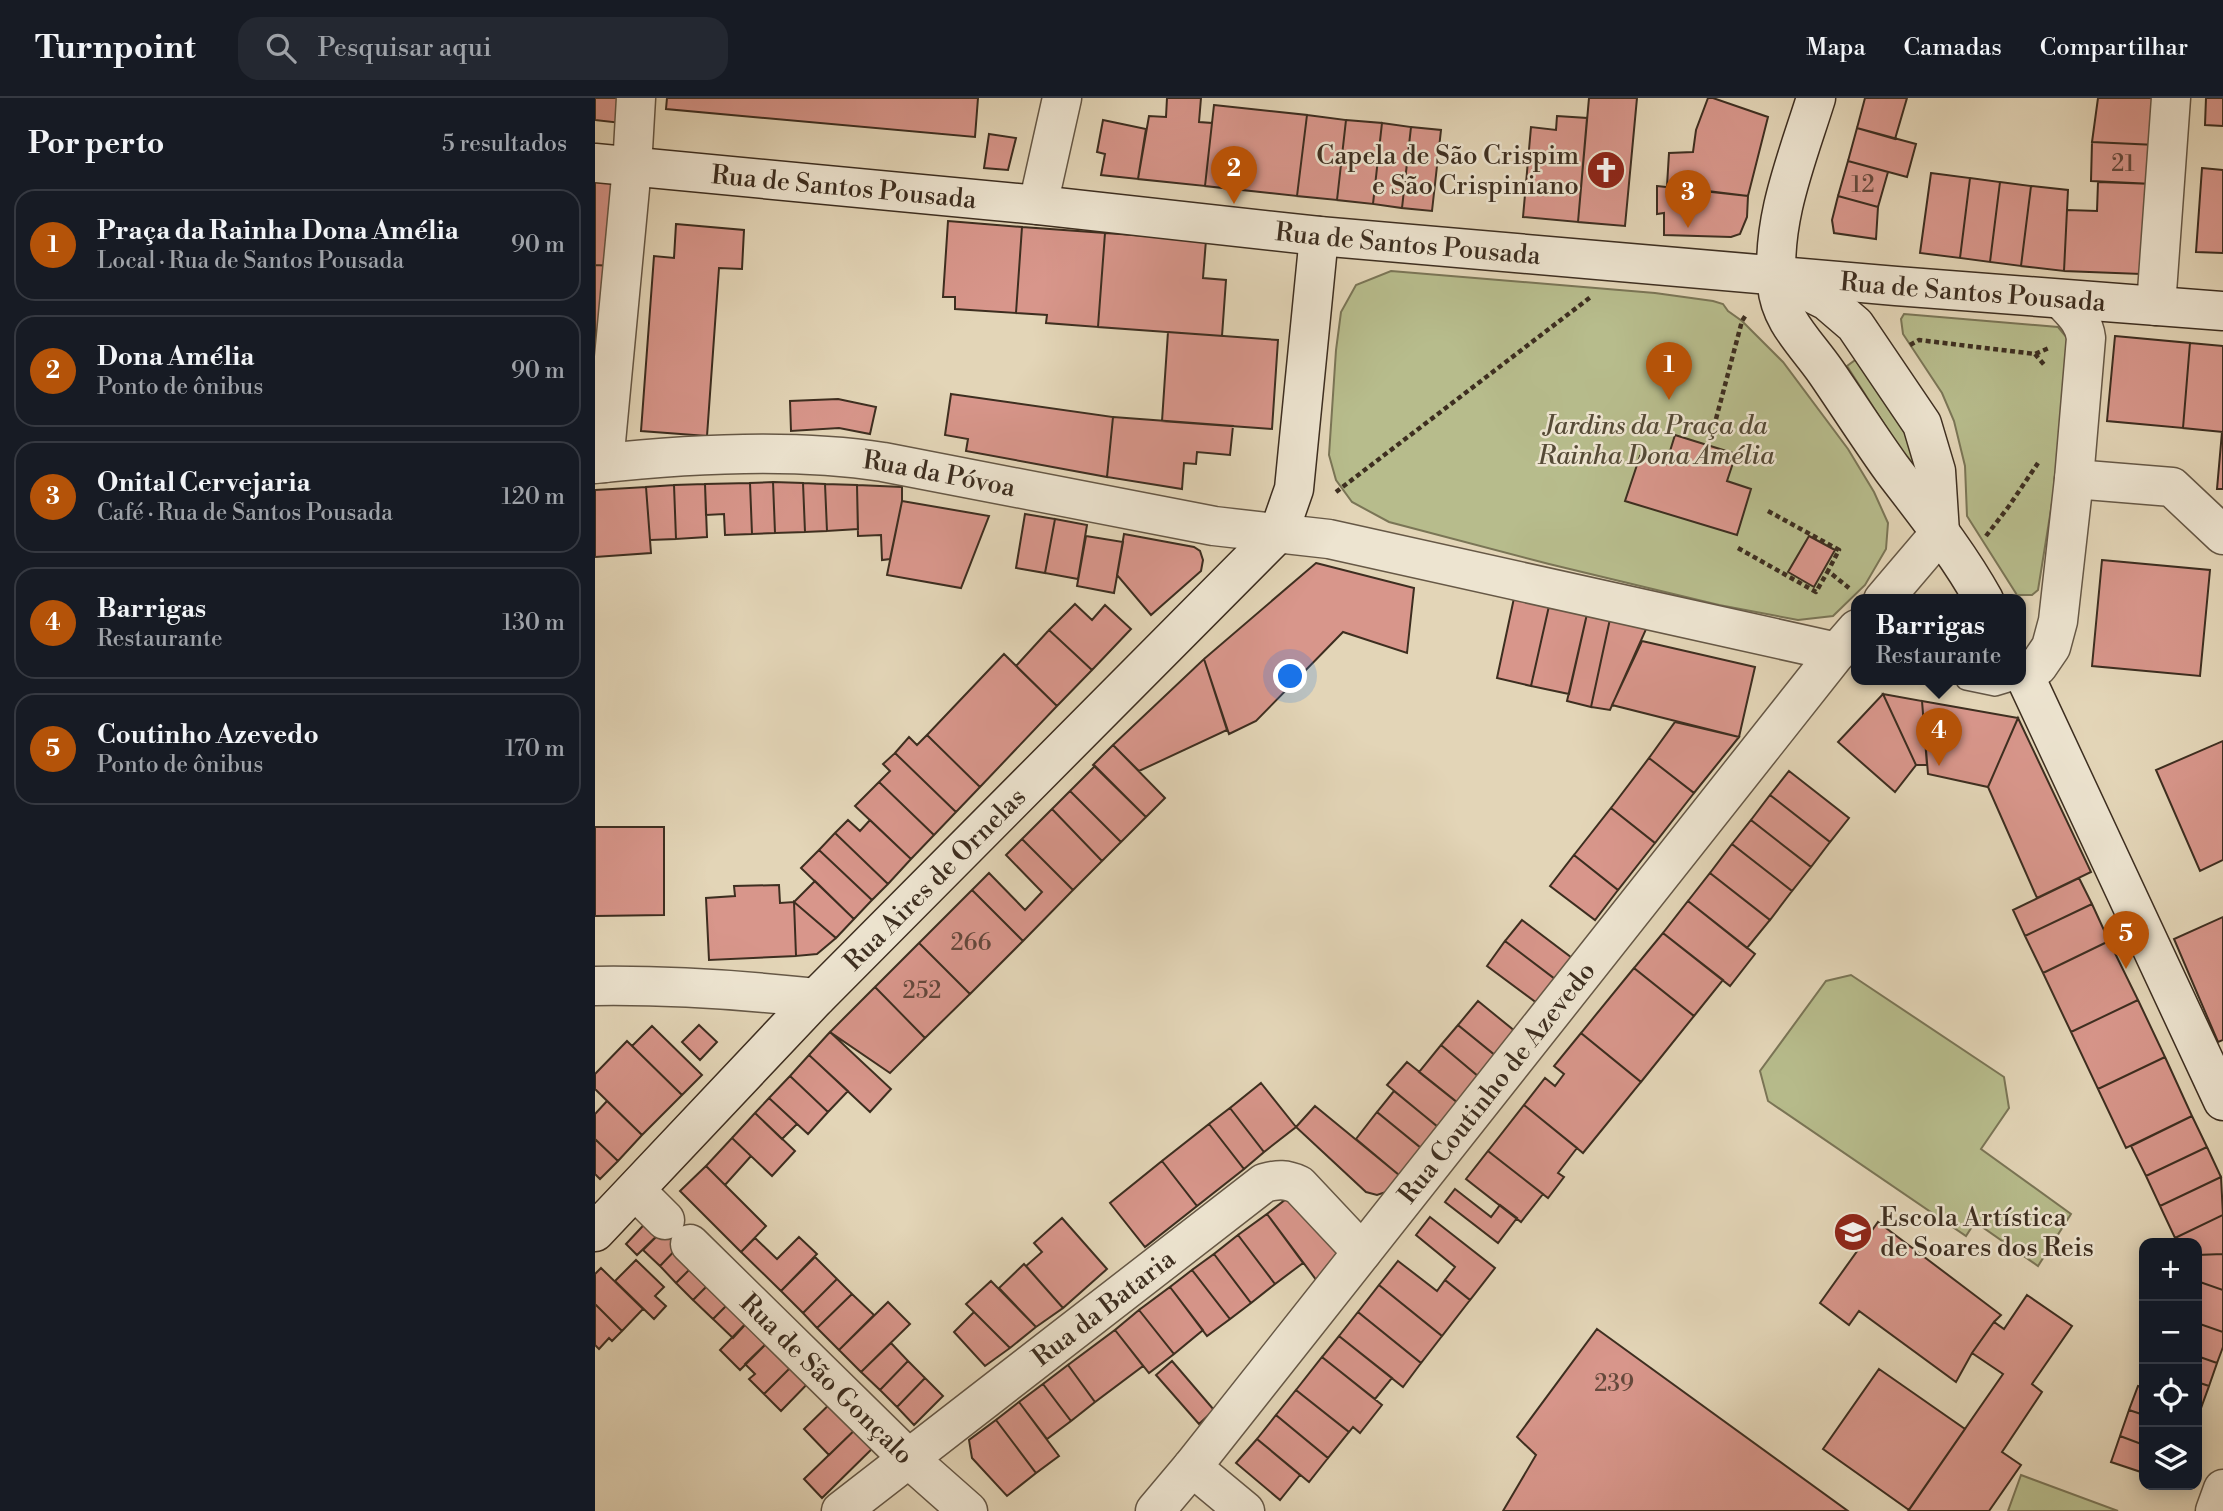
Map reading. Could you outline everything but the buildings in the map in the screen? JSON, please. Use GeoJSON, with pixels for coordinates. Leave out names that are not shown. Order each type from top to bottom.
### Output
{"type":"FeatureCollection","features":[{"type":"Feature","properties":{"kind":"street"},"geometry":{"type":"LineString","coordinates":[[599,463],[632,167],[635,98]]}},
{"type":"Feature","properties":{"kind":"street"},"geometry":{"type":"LineString","coordinates":[[1038,205],[1062,98]]}},
{"type":"Feature","properties":{"kind":"street"},"geometry":{"type":"LineString","coordinates":[[1816,98],[1780,218],[1776,248],[1777,275],[1778,294],[1785,318],[1822,366],[1981,594]]}},
{"type":"Feature","properties":{"kind":"street"},"geometry":{"type":"LineString","coordinates":[[2156,306],[2171,98]]}},
{"type":"Feature","properties":{"kind":"street","name":"Rua de Santos Pousada"},"geometry":{"type":"LineString","coordinates":[[595,163],[1038,205],[1319,236],[2223,311]]}},
{"type":"Feature","properties":{"kind":"street"},"geometry":{"type":"LineString","coordinates":[[1279,532],[1294,489],[1319,236]]}},
{"type":"Feature","properties":{"kind":"street"},"geometry":{"type":"LineString","coordinates":[[1777,275],[1827,301],[1856,325],[1922,424],[1936,471],[1940,533]]}},
{"type":"Feature","properties":{"kind":"street"},"geometry":{"type":"LineString","coordinates":[[2026,672],[2038,666],[2051,648],[2058,621],[2074,479],[2086,338],[2085,328],[2061,299]]}},
{"type":"Feature","properties":{"kind":"street","name":"Rua da Póvoa"},"geometry":{"type":"LineString","coordinates":[[599,463],[717,456],[800,455],[862,458],[1215,526],[1279,532],[1851,618]]}},
{"type":"Feature","properties":{"kind":"street"},"geometry":{"type":"LineString","coordinates":[[2074,479],[2172,488],[2223,535]]}},
{"type":"Feature","properties":{"kind":"street","name":"Rua Aires de Ornelas"},"geometry":{"type":"LineString","coordinates":[[595,1232],[815,998],[1279,532]]}},
{"type":"Feature","properties":{"kind":"street","name":"Rua Coutinho de Azevedo"},"geometry":{"type":"LineString","coordinates":[[1883,594],[1940,533]]}},
{"type":"Feature","properties":{"kind":"street","name":"Rua Coutinho de Azevedo"},"geometry":{"type":"LineString","coordinates":[[1155,1511],[1851,629]]}},
{"type":"Feature","properties":{"kind":"street"},"geometry":{"type":"LineString","coordinates":[[2026,685],[2223,1101]]}},
{"type":"Feature","properties":{"kind":"street"},"geometry":{"type":"LineString","coordinates":[[595,986],[772,993],[815,998]]}},
{"type":"Feature","properties":{"kind":"street","name":"Rua da Bataria"},"geometry":{"type":"LineString","coordinates":[[841,1511],[1264,1183],[1289,1180],[1299,1185],[1362,1252]]}},
{"type":"Feature","properties":{"kind":"street","name":"Rua de São Gonçalo"},"geometry":{"type":"LineString","coordinates":[[636,1191],[908,1458],[968,1511]]}},
{"type":"Feature","properties":{"kind":"street"},"geometry":{"type":"LineString","coordinates":[[1192,1467],[1245,1511]]}},
{"type":"Feature","properties":{"kind":"street"},"geometry":{"type":"LineString","coordinates":[[2215,1511],[2223,1489]]}},
{"type":"Feature","properties":{"kind":"path"},"geometry":{"type":"LineString","coordinates":[[1336,492],[1596,293]]}},
{"type":"Feature","properties":{"kind":"path"},"geometry":{"type":"LineString","coordinates":[[1716,419],[1746,314]]}},
{"type":"Feature","properties":{"kind":"path"},"geometry":{"type":"LineString","coordinates":[[1900,343],[1910,345],[1919,340],[2035,354],[2057,344]]}},
{"type":"Feature","properties":{"kind":"path"},"geometry":{"type":"LineString","coordinates":[[2035,354],[2049,372]]}},
{"type":"Feature","properties":{"kind":"path"},"geometry":{"type":"LineString","coordinates":[[1982,540],[2009,506],[2041,454]]}},
{"type":"Feature","properties":{"kind":"path"},"geometry":{"type":"LineString","coordinates":[[1738,548],[1816,592],[1839,550],[1768,511]]}},
{"type":"Feature","properties":{"kind":"path"},"geometry":{"type":"LineString","coordinates":[[1828,571],[1851,607]]}},
{"type":"Feature","properties":{"kind":"green space","name":"Jardins da Praça da Rainha Dona Amélia"},"geometry":{"type":"Polygon","coordinates":[[[1391,271],[1655,293],[1723,304],[1783,362],[1848,449],[1874,492],[1888,523],[1886,549],[1865,585],[1856,594],[1851,594],[1851,599],[1833,616],[1798,620],[1719,605],[1389,522],[1352,502],[1336,480],[1329,455],[1341,312],[1356,285],[1391,271]]]}},
{"type":"Feature","properties":{"kind":"green space"},"geometry":{"type":"Polygon","coordinates":[[[1904,314],[2058,327],[2068,339],[2066,416],[2038,590],[2032,595],[2016,594],[1967,516],[1965,466],[1954,421],[1942,393],[1903,334],[1901,319],[1904,314]]]}},
{"type":"Feature","properties":{"kind":"green space"},"geometry":{"type":"Polygon","coordinates":[[[1858,358],[1908,434],[1915,462],[1909,463],[1847,366],[1858,358]]]}},
{"type":"Feature","properties":{"kind":"green space"},"geometry":{"type":"Polygon","coordinates":[[[1851,975],[2004,1077],[2009,1108],[1981,1149],[2071,1214],[2038,1266],[1975,1222],[1966,1236],[1768,1101],[1760,1071],[1826,981],[1851,975]]]}},
{"type":"Feature","properties":{"kind":"green space"},"geometry":{"type":"Polygon","coordinates":[[[2021,1475],[2118,1511],[2008,1511],[2021,1475]]]}},
{"type":"Feature","properties":{"kind":"place","name":"Capela de São Crispim e São Crispiniano"},"geometry":{"type":"Point","coordinates":[1606,170]}},
{"type":"Feature","properties":{"kind":"place","name":"Dona Amélia"},"geometry":{"type":"Point","coordinates":[1234,204]}},
{"type":"Feature","properties":{"kind":"place","name":"Onital Cervejaria"},"geometry":{"type":"Point","coordinates":[1688,228]}},
{"type":"Feature","properties":{"kind":"place","name":"Praça da Rainha Dona Amélia"},"geometry":{"type":"Point","coordinates":[1669,400]}},
{"type":"Feature","properties":{"kind":"place","name":"Barrigas"},"geometry":{"type":"Point","coordinates":[1939,766]}},
{"type":"Feature","properties":{"kind":"place","name":"Coutinho Azevedo"},"geometry":{"type":"Point","coordinates":[2126,969]}},
{"type":"Feature","properties":{"kind":"place","name":"Escola Artística de Soares dos Reis"},"geometry":{"type":"Point","coordinates":[1853,1232]}}]}
